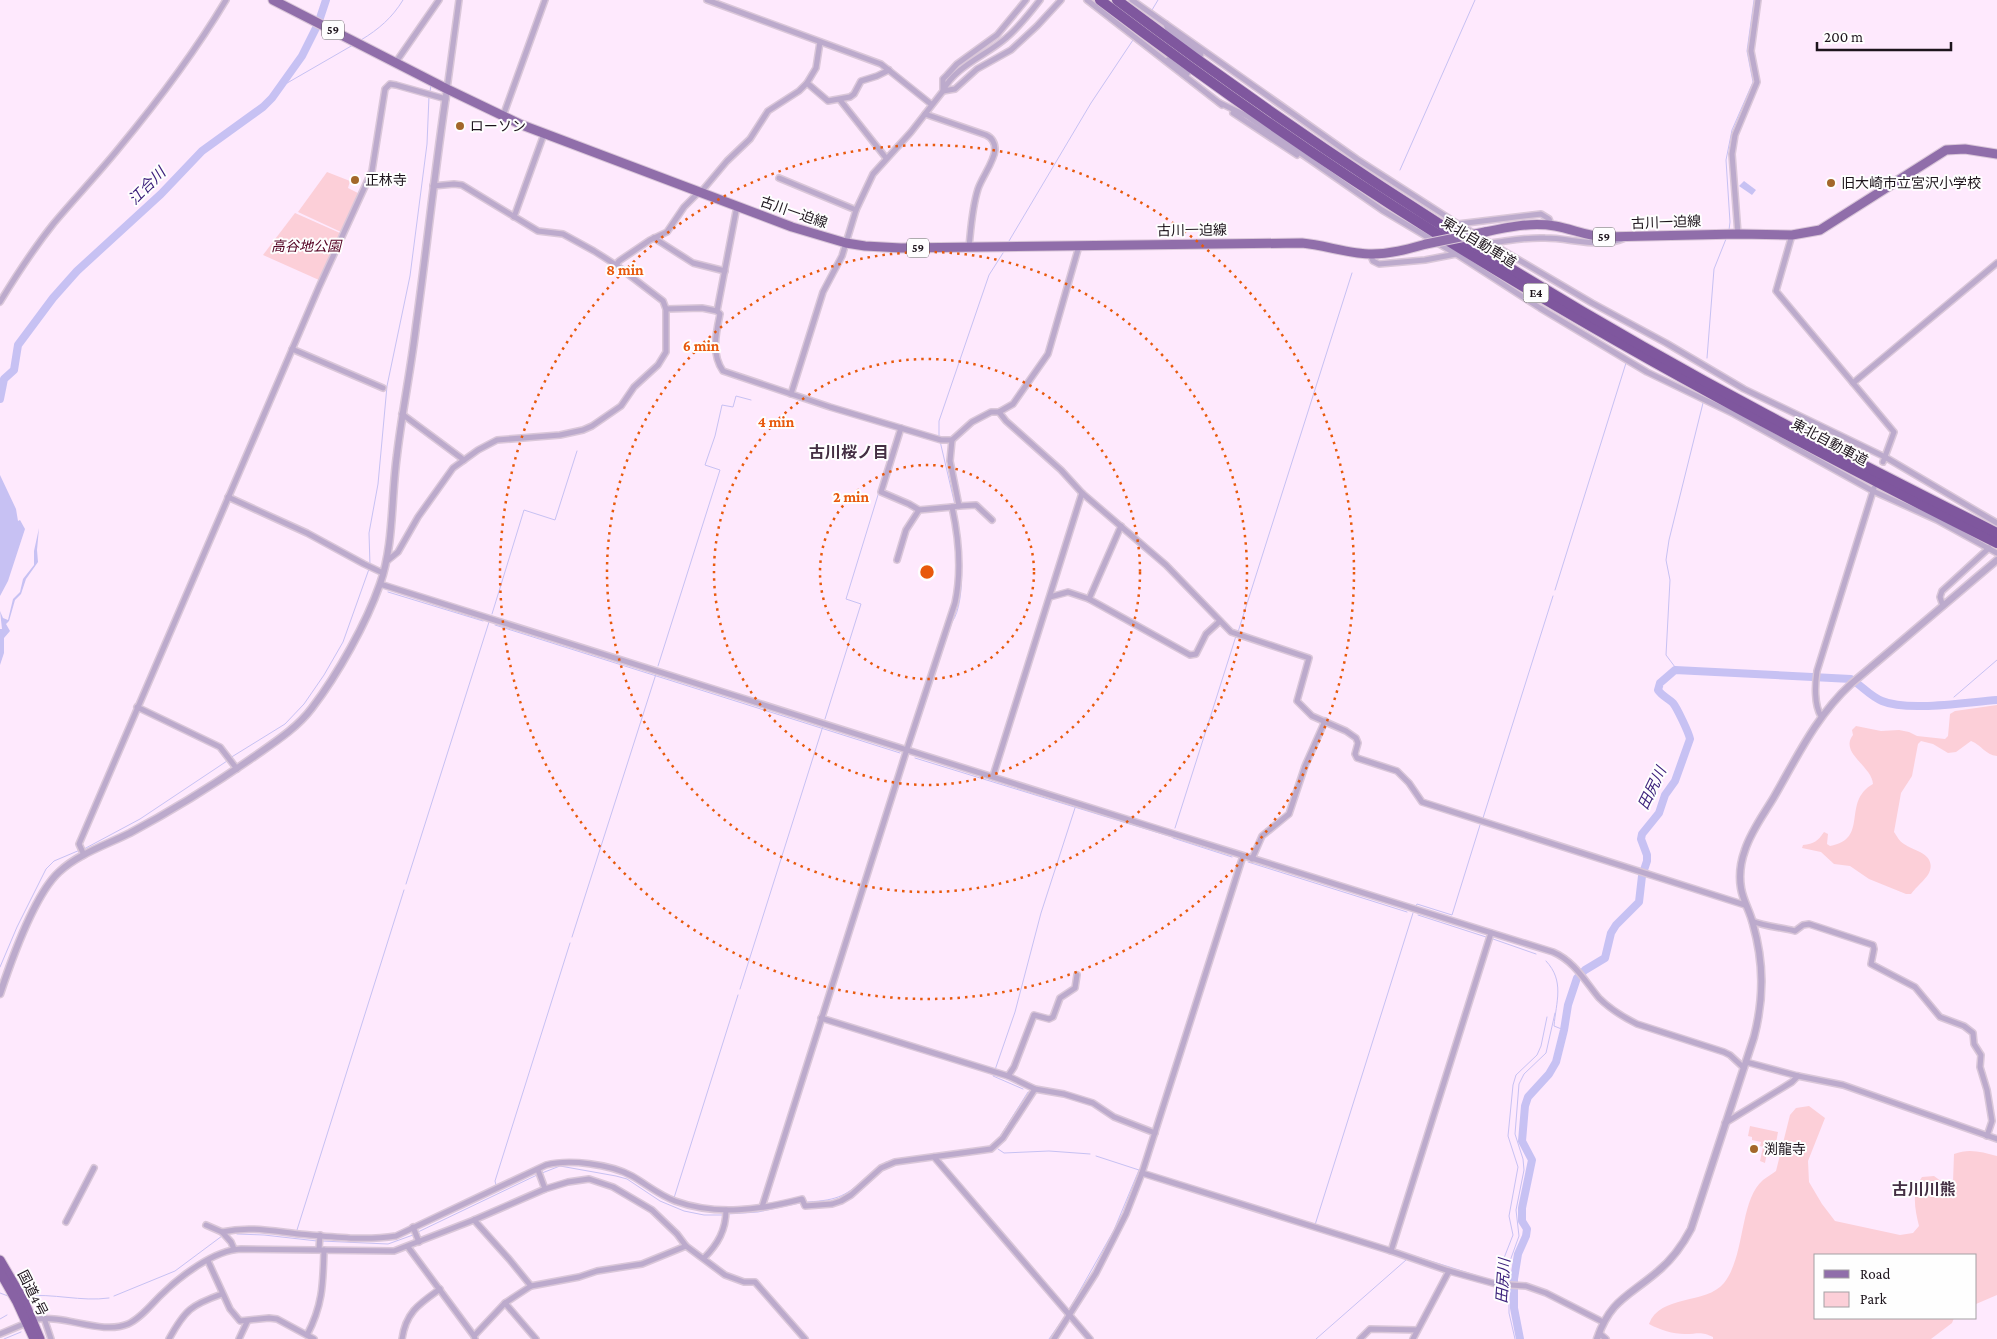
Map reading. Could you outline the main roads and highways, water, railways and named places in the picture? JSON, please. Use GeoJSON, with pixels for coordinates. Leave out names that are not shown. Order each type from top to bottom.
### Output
{"type":"FeatureCollection","features":[{"type":"Feature","properties":{"kind":"highway","name":"東北自動車道"},"geometry":{"type":"LineString","coordinates":[[1100,0],[1316,155],[1434,232],[1715,396],[1993,546]]}},
{"type":"Feature","properties":{"kind":"highway","name":"東北自動車道"},"geometry":{"type":"LineString","coordinates":[[1117,0],[1336,157],[1498,260],[1767,415],[1997,532]]}},
{"type":"Feature","properties":{"kind":"highway","name":"国道4号"},"geometry":{"type":"LineString","coordinates":[[0,1260],[4,1274],[40,1339]]}},
{"type":"Feature","properties":{"kind":"highway","name":"国道4号"},"geometry":{"type":"LineString","coordinates":[[20,1302],[34,1339]]}},
{"type":"Feature","properties":{"kind":"main road","name":"古川一迫線"},"geometry":{"type":"LineString","coordinates":[[272,0],[447,89],[544,134],[792,227],[846,243],[865,246],[901,248],[1302,243],[1327,245],[1370,254],[1398,252],[1426,244],[1525,225],[1552,226],[1592,236],[1792,235],[1820,230],[1946,150],[1965,149],[1997,154]]}},
{"type":"Feature","properties":{"kind":"waterway","name":"江合川"},"geometry":{"type":"LineString","coordinates":[[0,399],[4,379],[14,370],[18,345],[53,298],[77,271],[161,194],[202,151],[263,107],[272,98],[302,56],[318,24],[326,0]]}},
{"type":"Feature","properties":{"kind":"waterway"},"geometry":{"type":"LineString","coordinates":[[361,40],[385,23],[403,0]]}},
{"type":"Feature","properties":{"kind":"waterway"},"geometry":{"type":"LineString","coordinates":[[1152,10],[1158,0]]}},
{"type":"Feature","properties":{"kind":"waterway"},"geometry":{"type":"LineString","coordinates":[[1400,170],[1475,0]]}},
{"type":"Feature","properties":{"kind":"waterway"},"geometry":{"type":"LineString","coordinates":[[1729,230],[1726,160],[1732,130],[1753,82],[1747,51],[1754,0]]}},
{"type":"Feature","properties":{"kind":"waterway"},"geometry":{"type":"LineString","coordinates":[[1009,241],[1091,103],[1133,40]]}},
{"type":"Feature","properties":{"kind":"waterway"},"geometry":{"type":"LineString","coordinates":[[282,86],[353,45]]}},
{"type":"Feature","properties":{"kind":"waterway"},"geometry":{"type":"LineString","coordinates":[[430,92],[431,84]]}},
{"type":"Feature","properties":{"kind":"waterway"},"geometry":{"type":"LineString","coordinates":[[370,565],[369,533],[378,484],[387,386],[410,276],[427,144],[429,96]]}},
{"type":"Feature","properties":{"kind":"waterway"},"geometry":{"type":"LineString","coordinates":[[1707,358],[1714,269],[1726,239]]}},
{"type":"Feature","properties":{"kind":"waterway"},"geometry":{"type":"LineString","coordinates":[[939,437],[939,421],[989,275],[1003,253]]}},
{"type":"Feature","properties":{"kind":"waterway"},"geometry":{"type":"LineString","coordinates":[[1238,632],[1352,273]]}},
{"type":"Feature","properties":{"kind":"waterway"},"geometry":{"type":"LineString","coordinates":[[1555,590],[1626,363]]}},
{"type":"Feature","properties":{"kind":"waterway"},"geometry":{"type":"LineString","coordinates":[[658,666],[720,470],[705,465],[715,436],[722,405],[733,407],[736,396],[751,400]]}},
{"type":"Feature","properties":{"kind":"waterway"},"geometry":{"type":"LineString","coordinates":[[1675,670],[1675,667],[1666,655],[1670,580],[1666,560],[1669,540],[1703,403]]}},
{"type":"Feature","properties":{"kind":"waterway"},"geometry":{"type":"LineString","coordinates":[[825,719],[861,604],[846,599],[898,430]]}},
{"type":"Feature","properties":{"kind":"waterway"},"geometry":{"type":"LineString","coordinates":[[940,441],[955,505]]}},
{"type":"Feature","properties":{"kind":"waterway"},"geometry":{"type":"LineString","coordinates":[[492,614],[524,510],[555,520],[577,451]]}},
{"type":"Feature","properties":{"kind":"waterway"},"geometry":{"type":"LineString","coordinates":[[911,746],[960,599],[962,567],[960,534],[955,509]]}},
{"type":"Feature","properties":{"kind":"waterway"},"geometry":{"type":"LineString","coordinates":[[230,758],[285,724],[304,704],[343,642],[369,569]]}},
{"type":"Feature","properties":{"kind":"waterway"},"geometry":{"type":"LineString","coordinates":[[388,592],[483,621]]}},
{"type":"Feature","properties":{"kind":"waterway"},"geometry":{"type":"LineString","coordinates":[[1483,818],[1553,596]]}},
{"type":"Feature","properties":{"kind":"waterway"},"geometry":{"type":"LineString","coordinates":[[406,884],[489,622]]}},
{"type":"Feature","properties":{"kind":"waterway"},"geometry":{"type":"LineString","coordinates":[[495,625],[900,753]]}},
{"type":"Feature","properties":{"kind":"waterway"},"geometry":{"type":"LineString","coordinates":[[1175,828],[1236,636]]}},
{"type":"Feature","properties":{"kind":"waterway"},"geometry":{"type":"LineString","coordinates":[[1954,697],[1997,660]]}},
{"type":"Feature","properties":{"kind":"waterway","name":"田尻川"},"geometry":{"type":"LineString","coordinates":[[1520,1339],[1514,1308],[1514,1279],[1518,1254],[1526,1236],[1527,1229],[1522,1221],[1522,1208],[1532,1160],[1522,1141],[1525,1106],[1528,1097],[1549,1074],[1556,1062],[1568,1005],[1577,978],[1585,970],[1605,958],[1611,933],[1616,925],[1639,902],[1642,876],[1647,861],[1647,855],[1641,839],[1642,834],[1659,813],[1665,795],[1675,781],[1690,739],[1675,706],[1658,690],[1660,683],[1675,670],[1851,679],[1882,701],[1907,706],[1997,700]]}},
{"type":"Feature","properties":{"kind":"waterway"},"geometry":{"type":"LineString","coordinates":[[572,937],[656,674]]}},
{"type":"Feature","properties":{"kind":"waterway"},"geometry":{"type":"LineString","coordinates":[[740,989],[823,726]]}},
{"type":"Feature","properties":{"kind":"waterway"},"geometry":{"type":"LineString","coordinates":[[886,824],[908,755]]}},
{"type":"Feature","properties":{"kind":"waterway"},"geometry":{"type":"LineString","coordinates":[[915,758],[1172,837]]}},
{"type":"Feature","properties":{"kind":"waterway"},"geometry":{"type":"LineString","coordinates":[[84,849],[140,819],[227,761]]}},
{"type":"Feature","properties":{"kind":"waterway"},"geometry":{"type":"LineString","coordinates":[[995,1070],[1015,1012],[1041,913],[1075,808]]}},
{"type":"Feature","properties":{"kind":"waterway"},"geometry":{"type":"LineString","coordinates":[[1416,906],[1417,904],[1452,915],[1480,825]]}},
{"type":"Feature","properties":{"kind":"waterway"},"geometry":{"type":"LineString","coordinates":[[1173,838],[1232,857]]}},
{"type":"Feature","properties":{"kind":"waterway"},"geometry":{"type":"LineString","coordinates":[[0,967],[17,927],[46,869],[54,861],[80,850]]}},
{"type":"Feature","properties":{"kind":"waterway"},"geometry":{"type":"LineString","coordinates":[[1248,862],[1407,912]]}},
{"type":"Feature","properties":{"kind":"waterway"},"geometry":{"type":"LineString","coordinates":[[297,1230],[404,890]]}},
{"type":"Feature","properties":{"kind":"waterway"},"geometry":{"type":"LineString","coordinates":[[1315,1225],[1413,913]]}},
{"type":"Feature","properties":{"kind":"waterway"},"geometry":{"type":"LineString","coordinates":[[1418,915],[1486,937]]}},
{"type":"Feature","properties":{"kind":"waterway"},"geometry":{"type":"LineString","coordinates":[[1493,939],[1536,954]]}},
{"type":"Feature","properties":{"kind":"waterway"},"geometry":{"type":"LineString","coordinates":[[496,1185],[495,1181],[570,943]]}},
{"type":"Feature","properties":{"kind":"waterway"},"geometry":{"type":"LineString","coordinates":[[1546,961],[1556,976],[1558,992],[1554,1026],[1564,1030]]}},
{"type":"Feature","properties":{"kind":"waterway"},"geometry":{"type":"LineString","coordinates":[[674,1198],[738,995]]}},
{"type":"Feature","properties":{"kind":"waterway"},"geometry":{"type":"LineString","coordinates":[[1504,1282],[1519,1236],[1516,1210],[1524,1170],[1523,1159],[1515,1134],[1519,1084],[1524,1074],[1546,1053],[1555,1013]]}},
{"type":"Feature","properties":{"kind":"waterway"},"geometry":{"type":"LineString","coordinates":[[1495,1281],[1513,1235],[1509,1216],[1518,1167],[1508,1136],[1513,1085],[1516,1075],[1537,1055],[1541,1046],[1547,1017]]}},
{"type":"Feature","properties":{"kind":"waterway"},"geometry":{"type":"LineString","coordinates":[[766,1204],[815,1049]]}},
{"type":"Feature","properties":{"kind":"waterway"},"geometry":{"type":"LineString","coordinates":[[994,1074],[993,1076],[1023,1089]]}},
{"type":"Feature","properties":{"kind":"waterway"},"geometry":{"type":"LineString","coordinates":[[999,1138],[1028,1092]]}},
{"type":"Feature","properties":{"kind":"waterway"},"geometry":{"type":"LineString","coordinates":[[998,1149],[1004,1153],[1049,1151],[1090,1154]]}},
{"type":"Feature","properties":{"kind":"waterway"},"geometry":{"type":"LineString","coordinates":[[1069,1310],[1114,1230],[1139,1170],[1096,1156]]}},
{"type":"Feature","properties":{"kind":"waterway"},"geometry":{"type":"LineString","coordinates":[[880,1166],[894,1160]]}},
{"type":"Feature","properties":{"kind":"waterway"},"geometry":{"type":"LineString","coordinates":[[542,1173],[560,1166],[616,1176],[627,1179],[660,1201],[684,1211],[704,1215],[723,1215]]}},
{"type":"Feature","properties":{"kind":"waterway"},"geometry":{"type":"LineString","coordinates":[[418,1232],[537,1175]]}},
{"type":"Feature","properties":{"kind":"waterway"},"geometry":{"type":"LineString","coordinates":[[808,1202],[841,1196],[869,1175]]}},
{"type":"Feature","properties":{"kind":"waterway"},"geometry":{"type":"LineString","coordinates":[[728,1214],[758,1212],[800,1203]]}},
{"type":"Feature","properties":{"kind":"waterway"},"geometry":{"type":"LineString","coordinates":[[237,1234],[317,1241]]}},
{"type":"Feature","properties":{"kind":"waterway"},"geometry":{"type":"LineString","coordinates":[[321,1241],[388,1244],[413,1235]]}},
{"type":"Feature","properties":{"kind":"waterway"},"geometry":{"type":"LineString","coordinates":[[114,1296],[175,1271],[222,1236]]}},
{"type":"Feature","properties":{"kind":"waterway"},"geometry":{"type":"LineString","coordinates":[[1405,1253],[1478,1276]]}},
{"type":"Feature","properties":{"kind":"waterway"},"geometry":{"type":"LineString","coordinates":[[1316,1339],[1406,1260]]}},
{"type":"Feature","properties":{"kind":"waterway"},"geometry":{"type":"LineString","coordinates":[[0,1293],[8,1296]]}},
{"type":"Feature","properties":{"kind":"waterway"},"geometry":{"type":"LineString","coordinates":[[25,1296],[109,1298]]}},
{"type":"Feature","properties":{"kind":"waterway"},"geometry":{"type":"LineString","coordinates":[[1509,1296],[1509,1313],[1515,1339]]}},
{"type":"Feature","properties":{"kind":"waterway"},"geometry":{"type":"LineString","coordinates":[[0,1319],[7,1315]]}},
{"type":"Feature","properties":{"kind":"waterway"},"geometry":{"type":"LineString","coordinates":[[1049,1339],[1066,1315]]}},
{"type":"Feature","properties":{"kind":"waterway"},"geometry":{"type":"LineString","coordinates":[[4,1339],[21,1332]]}},
{"type":"Feature","properties":{"kind":"place","name":"ローソン"},"geometry":{"type":"Point","coordinates":[460,126]}},
{"type":"Feature","properties":{"kind":"place","name":"正林寺"},"geometry":{"type":"Point","coordinates":[355,180]}},
{"type":"Feature","properties":{"kind":"place","name":"旧大崎市立宮沢小学校"},"geometry":{"type":"Point","coordinates":[1831,183]}},
{"type":"Feature","properties":{"kind":"place","name":"渕龍寺"},"geometry":{"type":"Point","coordinates":[1754,1149]}},
{"type":"Feature","properties":{"kind":"district","name":"古川桜ノ目"},"geometry":{"type":"Point","coordinates":[849,452]}},
{"type":"Feature","properties":{"kind":"district","name":"古川川熊"},"geometry":{"type":"Point","coordinates":[1924,1189]}},
{"type":"Feature","properties":{"kind":"park label","name":"高谷地公園"},"geometry":{"type":"Point","coordinates":[306,246]}}]}
